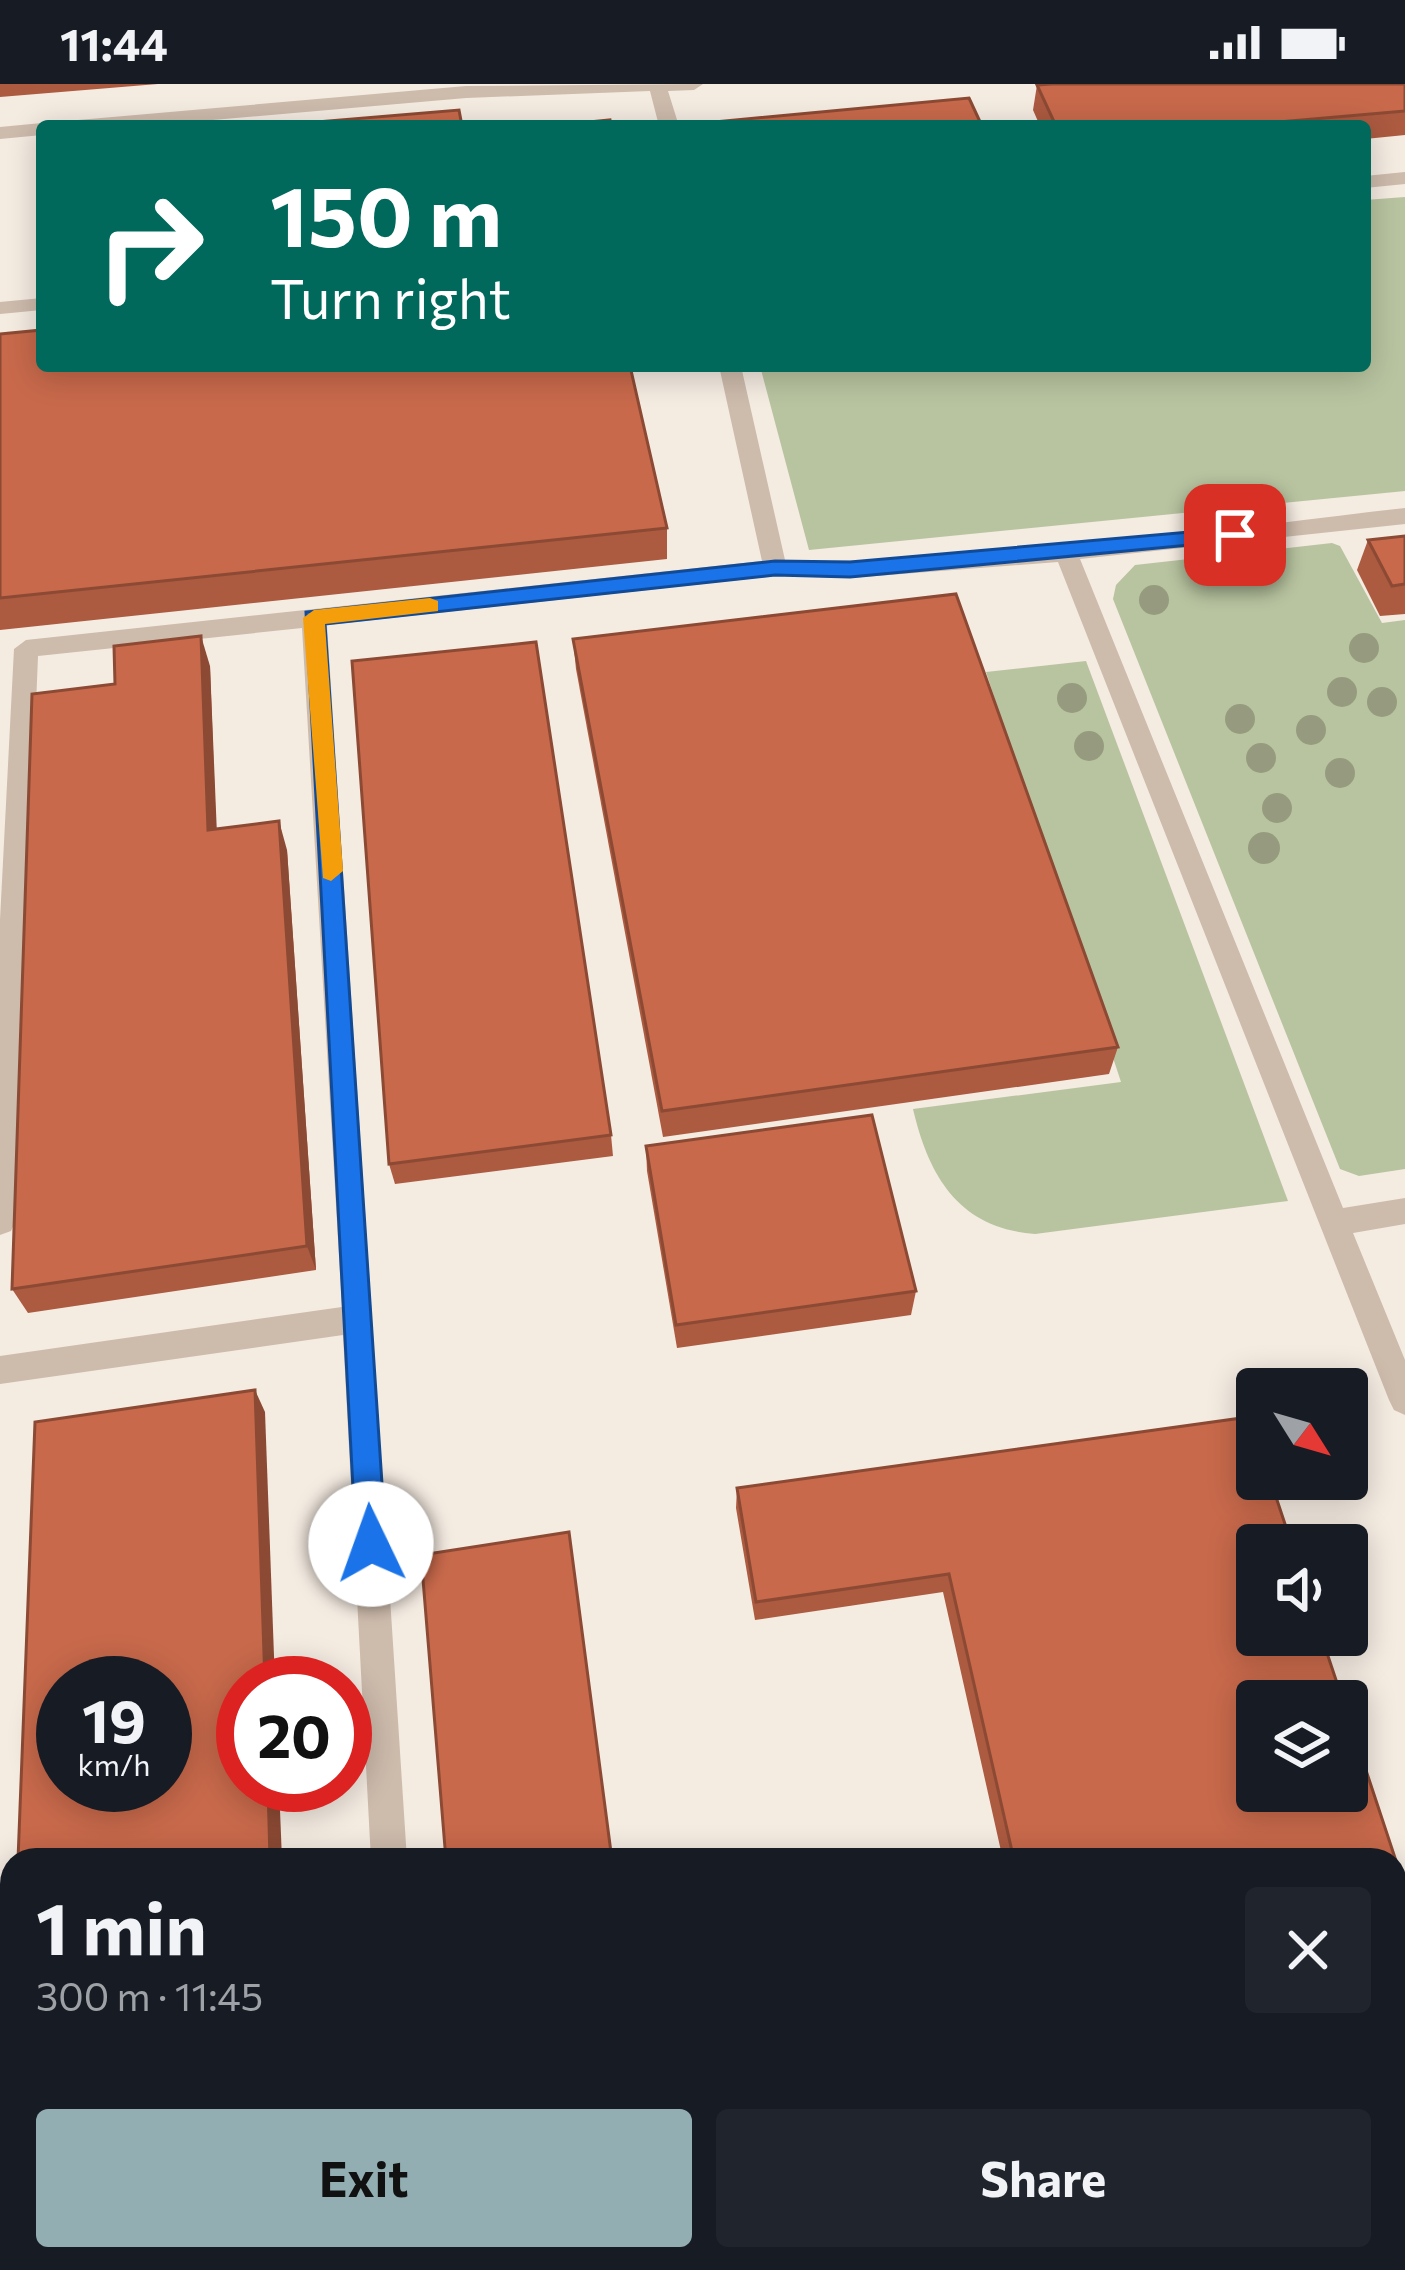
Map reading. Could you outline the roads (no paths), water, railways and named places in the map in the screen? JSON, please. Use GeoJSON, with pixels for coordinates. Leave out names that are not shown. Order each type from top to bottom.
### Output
{"type":"FeatureCollection","features":[{"type":"Feature","properties":{"kind":"lane"},"geometry":{"type":"LineString","coordinates":[[139,120],[465,88],[694,84]]}},
{"type":"Feature","properties":{"kind":"lane"},"geometry":{"type":"LineString","coordinates":[[658,87],[667,120]]}},
{"type":"Feature","properties":{"kind":"lane"},"geometry":{"type":"LineString","coordinates":[[0,133],[36,130]]}},
{"type":"Feature","properties":{"kind":"lane"},"geometry":{"type":"LineString","coordinates":[[1371,181],[1405,178]]}},
{"type":"Feature","properties":{"kind":"lane"},"geometry":{"type":"LineString","coordinates":[[0,308],[36,305]]}},
{"type":"Feature","properties":{"kind":"lane"},"geometry":{"type":"LineString","coordinates":[[731,372],[775,568]]}},
{"type":"Feature","properties":{"kind":"lane"},"geometry":{"type":"LineString","coordinates":[[0,1222],[26,649],[775,568],[850,570],[1066,553],[1405,516]]}},
{"type":"Feature","properties":{"kind":"lane"},"geometry":{"type":"LineString","coordinates":[[1066,553],[1405,1400]]}},
{"type":"Feature","properties":{"kind":"lane"},"geometry":{"type":"LineString","coordinates":[[314,618],[388,1848]]}},
{"type":"Feature","properties":{"kind":"lane"},"geometry":{"type":"LineString","coordinates":[[1334,1223],[1405,1211]]}},
{"type":"Feature","properties":{"kind":"lane"},"geometry":{"type":"LineString","coordinates":[[0,1370],[358,1319]]}}]}
